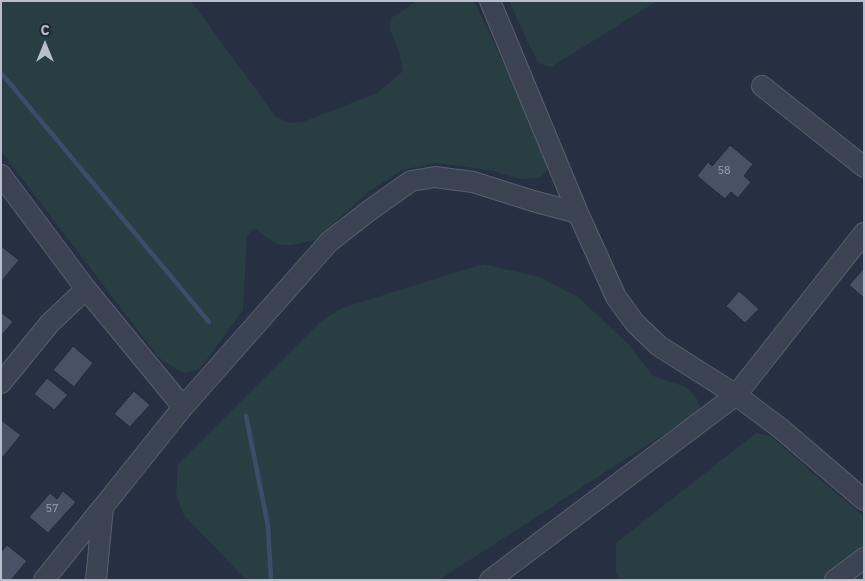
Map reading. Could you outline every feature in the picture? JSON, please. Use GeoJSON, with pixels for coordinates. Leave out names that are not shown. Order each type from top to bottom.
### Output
{"type":"FeatureCollection","features":[{"type":"Feature","properties":{"kind":"street"},"geometry":{"type":"LineString","coordinates":[[490,1],[578,213],[616,297],[635,323],[659,346],[736,394],[780,428],[864,500]]}},
{"type":"Feature","properties":{"kind":"street"},"geometry":{"type":"LineString","coordinates":[[762,86],[864,167]]}},
{"type":"Feature","properties":{"kind":"street"},"geometry":{"type":"LineString","coordinates":[[1,175],[86,289],[183,407]]}},
{"type":"Feature","properties":{"kind":"street"},"geometry":{"type":"LineString","coordinates":[[44,580],[183,407],[329,242],[411,181],[435,177],[473,182],[578,213]]}},
{"type":"Feature","properties":{"kind":"street"},"geometry":{"type":"LineString","coordinates":[[490,580],[736,394],[864,234]]}},
{"type":"Feature","properties":{"kind":"street"},"geometry":{"type":"LineString","coordinates":[[1,383],[50,323],[86,289]]}},
{"type":"Feature","properties":{"kind":"street"},"geometry":{"type":"LineString","coordinates":[[96,580],[103,507]]}},
{"type":"Feature","properties":{"kind":"street"},"geometry":{"type":"LineString","coordinates":[[835,580],[864,558]]}},
{"type":"Feature","properties":{"kind":"green space"},"geometry":{"type":"Polygon","coordinates":[[[1,1],[191,1],[276,117],[290,123],[303,122],[377,93],[403,71],[399,51],[390,30],[391,18],[417,1],[474,1],[546,154],[547,170],[541,177],[521,179],[489,170],[437,163],[402,170],[368,192],[315,240],[291,245],[278,245],[254,228],[247,236],[243,310],[200,369],[183,373],[159,358],[1,151],[1,1]]]}},
{"type":"Feature","properties":{"kind":"green space"},"geometry":{"type":"Polygon","coordinates":[[[509,1],[657,1],[551,67],[538,63],[509,1]]]}},
{"type":"Feature","properties":{"kind":"green space"},"geometry":{"type":"Polygon","coordinates":[[[483,264],[539,277],[578,297],[629,345],[653,376],[686,387],[697,399],[701,410],[439,580],[246,580],[184,515],[176,495],[178,464],[320,322],[342,308],[483,264]]]}},
{"type":"Feature","properties":{"kind":"green space"},"geometry":{"type":"Polygon","coordinates":[[[756,433],[770,436],[864,517],[864,580],[620,580],[616,573],[616,543],[756,433]]]}},
{"type":"Feature","properties":{"kind":"building"},"geometry":{"type":"Polygon","coordinates":[[[730,145],[753,164],[744,176],[751,182],[738,198],[731,192],[725,199],[697,176],[708,162],[712,166],[730,145]]]}},
{"type":"Feature","properties":{"kind":"building"},"geometry":{"type":"Polygon","coordinates":[[[1,246],[19,260],[1,282],[1,246]]]}},
{"type":"Feature","properties":{"kind":"building"},"geometry":{"type":"Polygon","coordinates":[[[864,268],[864,298],[849,285],[864,268]]]}},
{"type":"Feature","properties":{"kind":"building"},"geometry":{"type":"Polygon","coordinates":[[[739,291],[759,309],[745,323],[726,306],[739,291]]]}},
{"type":"Feature","properties":{"kind":"building"},"geometry":{"type":"Polygon","coordinates":[[[1,312],[13,322],[1,336],[1,312]]]}},
{"type":"Feature","properties":{"kind":"building"},"geometry":{"type":"Polygon","coordinates":[[[73,346],[93,363],[74,387],[53,370],[73,346]]]}},
{"type":"Feature","properties":{"kind":"building"},"geometry":{"type":"Polygon","coordinates":[[[47,378],[68,395],[54,410],[34,394],[47,378]]]}},
{"type":"Feature","properties":{"kind":"building"},"geometry":{"type":"Polygon","coordinates":[[[134,391],[150,405],[130,427],[114,414],[134,391]]]}},
{"type":"Feature","properties":{"kind":"building"},"geometry":{"type":"Polygon","coordinates":[[[1,420],[21,435],[3,457],[1,456],[1,420]]]}},
{"type":"Feature","properties":{"kind":"building"},"geometry":{"type":"Polygon","coordinates":[[[63,491],[76,502],[48,533],[29,517],[50,493],[57,499],[63,491]]]}},
{"type":"Feature","properties":{"kind":"building"},"geometry":{"type":"Polygon","coordinates":[[[7,545],[27,561],[11,580],[1,580],[1,552],[7,545]]]}},
{"type":"Feature","properties":{"kind":"waterway"},"geometry":{"type":"LineString","coordinates":[[1,73],[209,322]]}},
{"type":"Feature","properties":{"kind":"waterway"},"geometry":{"type":"LineString","coordinates":[[246,416],[268,526],[271,580]]}}]}
